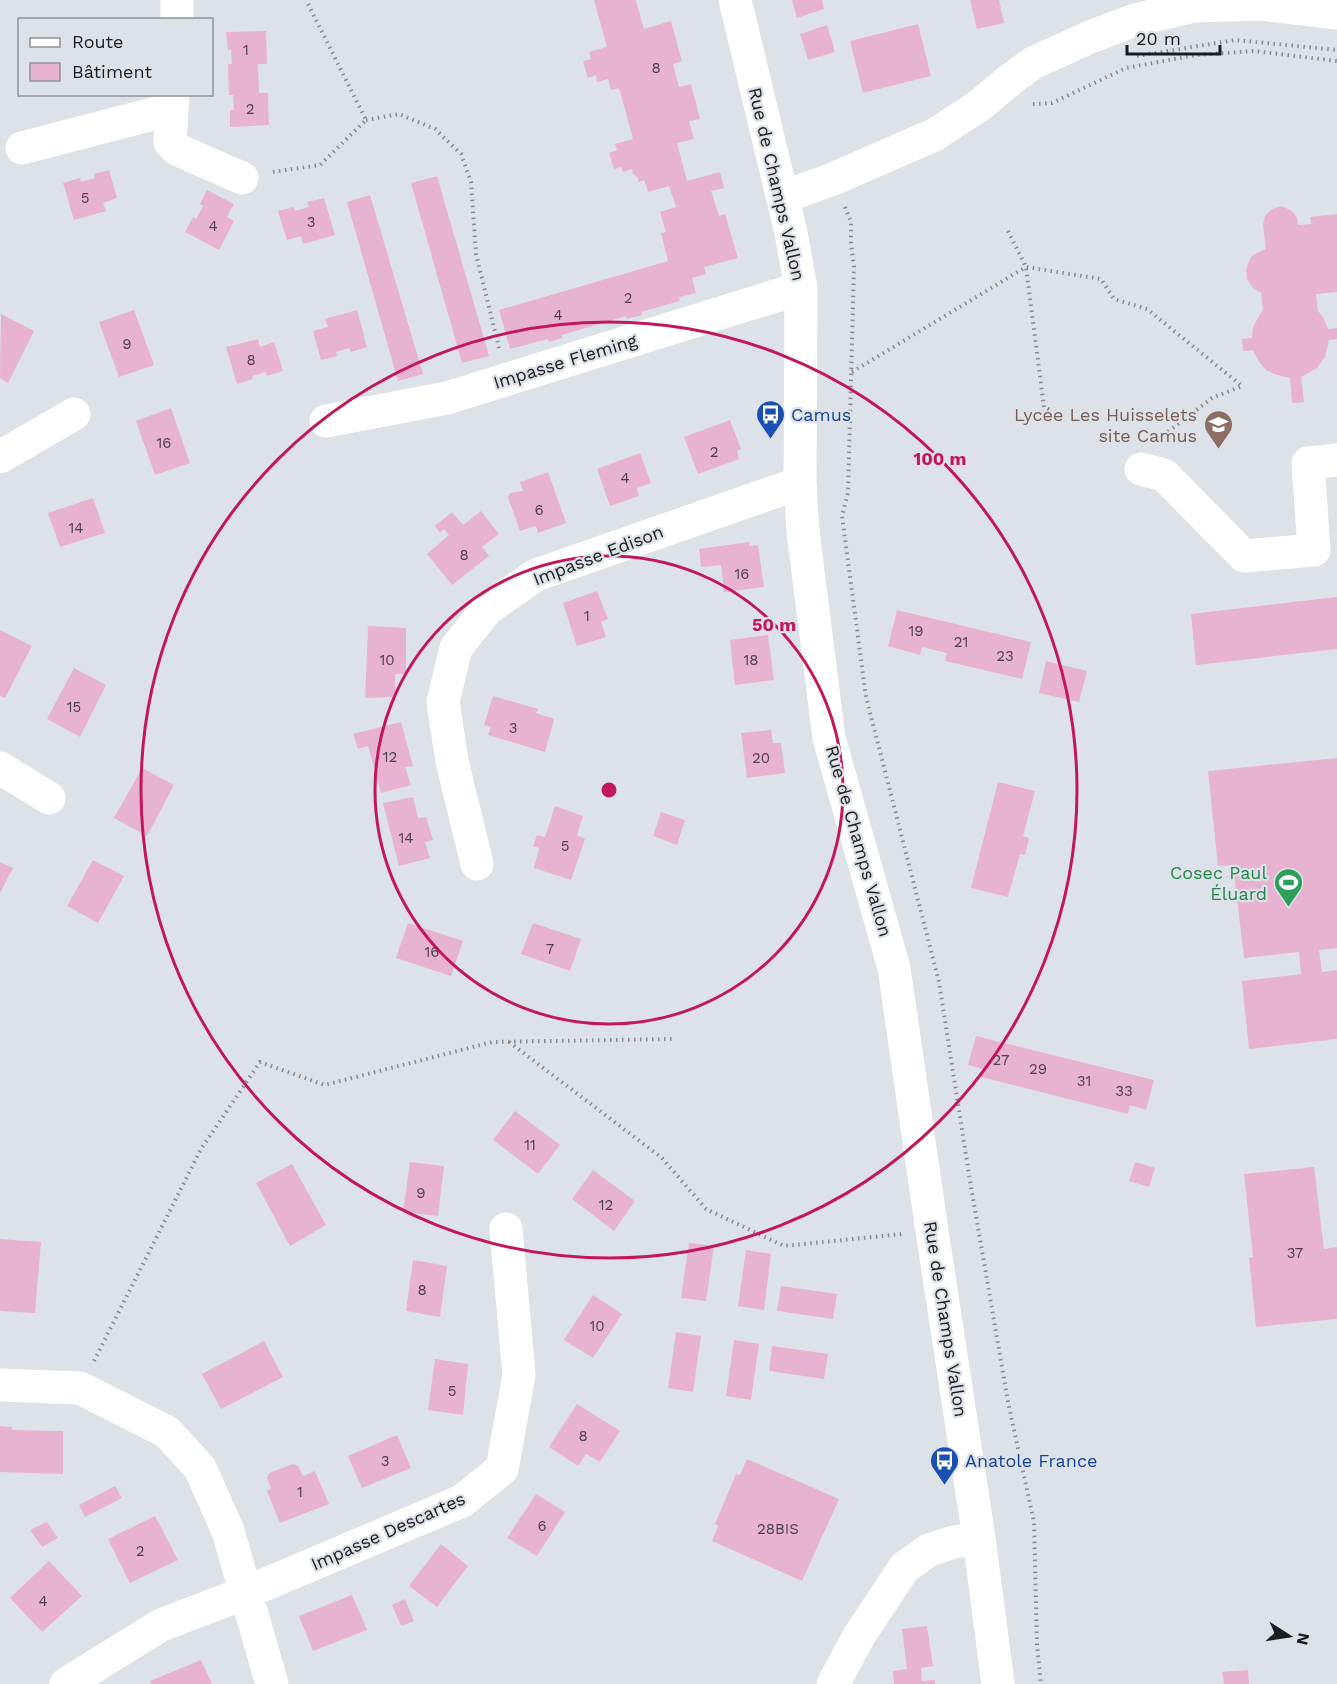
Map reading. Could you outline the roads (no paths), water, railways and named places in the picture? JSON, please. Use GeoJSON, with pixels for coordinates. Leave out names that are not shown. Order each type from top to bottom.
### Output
{"type":"FeatureCollection","features":[{"type":"Feature","properties":{"kind":"street"},"geometry":{"type":"LineString","coordinates":[[177,0],[177,18]]}},
{"type":"Feature","properties":{"kind":"street","name":"Rue de Champs Vallon"},"geometry":{"type":"LineString","coordinates":[[735,0],[783,197],[801,288],[800,483],[803,532],[829,738],[894,968],[979,1538],[998,1684]]}},
{"type":"Feature","properties":{"kind":"street"},"geometry":{"type":"LineString","coordinates":[[783,197],[833,179],[934,135],[980,105],[1034,63],[1090,37],[1135,20],[1194,6],[1260,4],[1337,13]]}},
{"type":"Feature","properties":{"kind":"street"},"geometry":{"type":"LineString","coordinates":[[22,148],[172,102],[170,142],[178,150],[242,178]]}},
{"type":"Feature","properties":{"kind":"street","name":"Impasse Fleming"},"geometry":{"type":"LineString","coordinates":[[326,422],[447,398],[801,288]]}},
{"type":"Feature","properties":{"kind":"street"},"geometry":{"type":"LineString","coordinates":[[0,457],[74,414]]}},
{"type":"Feature","properties":{"kind":"street"},"geometry":{"type":"LineString","coordinates":[[1144,458],[1164,475],[1244,556],[1314,550],[1308,463],[1337,460]]}},
{"type":"Feature","properties":{"kind":"street","name":"Impasse Edison"},"geometry":{"type":"LineString","coordinates":[[477,864],[452,761],[443,702],[456,648],[487,609],[536,575],[800,483]]}},
{"type":"Feature","properties":{"kind":"street"},"geometry":{"type":"LineString","coordinates":[[0,768],[49,798]]}},
{"type":"Feature","properties":{"kind":"street","name":"Impasse Descartes"},"geometry":{"type":"LineString","coordinates":[[66,1684],[161,1625],[245,1593],[462,1501],[502,1469],[519,1376],[506,1229]]}},
{"type":"Feature","properties":{"kind":"street"},"geometry":{"type":"LineString","coordinates":[[0,1385],[80,1388],[167,1432],[200,1468],[228,1530],[272,1684]]}},
{"type":"Feature","properties":{"kind":"street"},"geometry":{"type":"LineString","coordinates":[[834,1684],[859,1636],[904,1568],[929,1550],[954,1542],[979,1538]]}},
{"type":"Feature","properties":{"kind":"place","name":"Camus"},"geometry":{"type":"Point","coordinates":[770,440]}},
{"type":"Feature","properties":{"kind":"place","name":"Lycée Les Huisselets site Camus"},"geometry":{"type":"Point","coordinates":[1218,450]}},
{"type":"Feature","properties":{"kind":"place","name":"Cosec Paul Éluard"},"geometry":{"type":"Point","coordinates":[1288,908]}},
{"type":"Feature","properties":{"kind":"place","name":"Anatole France"},"geometry":{"type":"Point","coordinates":[944,1486]}}]}
